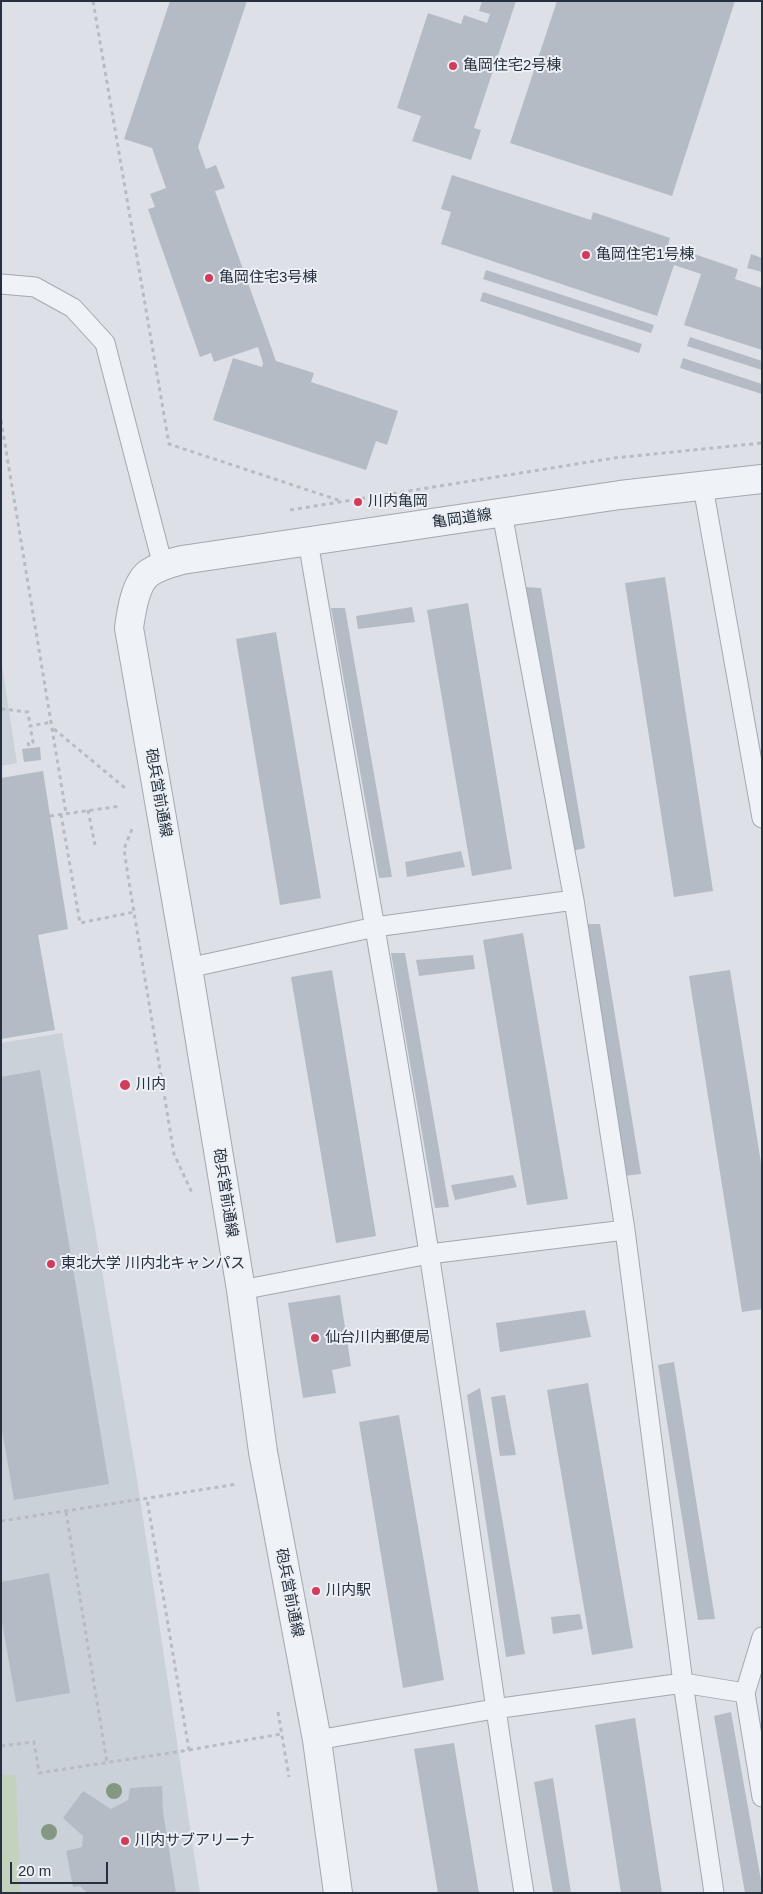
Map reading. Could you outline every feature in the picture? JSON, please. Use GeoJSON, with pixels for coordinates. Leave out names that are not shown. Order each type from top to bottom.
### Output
{"type":"FeatureCollection","features":[{"type":"Feature","properties":{"kind":"street","name":"亀岡道線"},"geometry":{"type":"LineString","coordinates":[[164,566],[182,560],[620,495],[762,479]]}},
{"type":"Feature","properties":{"kind":"street","name":"砲兵営前通線"},"geometry":{"type":"LineString","coordinates":[[164,566],[147,574],[133,599],[129,628],[241,1290],[263,1452],[317,1740],[338,1893]]}},
{"type":"Feature","properties":{"kind":"lane"},"geometry":{"type":"LineString","coordinates":[[1,284],[35,287],[73,308],[105,344],[164,566]]}},
{"type":"Feature","properties":{"kind":"lane"},"geometry":{"type":"LineString","coordinates":[[703,487],[762,818]]}},
{"type":"Feature","properties":{"kind":"lane"},"geometry":{"type":"LineString","coordinates":[[502,513],[574,900],[625,1230],[683,1683],[714,1893]]}},
{"type":"Feature","properties":{"kind":"lane"},"geometry":{"type":"LineString","coordinates":[[308,541],[376,927],[429,1254],[494,1709],[524,1893]]}},
{"type":"Feature","properties":{"kind":"lane"},"geometry":{"type":"LineString","coordinates":[[188,968],[376,927],[574,900]]}},
{"type":"Feature","properties":{"kind":"lane"},"geometry":{"type":"LineString","coordinates":[[241,1290],[429,1254],[625,1230]]}},
{"type":"Feature","properties":{"kind":"lane"},"geometry":{"type":"LineString","coordinates":[[762,1637],[745,1693],[762,1797]]}},
{"type":"Feature","properties":{"kind":"lane"},"geometry":{"type":"LineString","coordinates":[[317,1740],[494,1709],[683,1683],[745,1693]]}},
{"type":"Feature","properties":{"kind":"path"},"geometry":{"type":"LineString","coordinates":[[92,1],[169,444],[342,502]]}},
{"type":"Feature","properties":{"kind":"path"},"geometry":{"type":"LineString","coordinates":[[1,420],[66,813]]}},
{"type":"Feature","properties":{"kind":"path"},"geometry":{"type":"LineString","coordinates":[[283,512],[614,458],[762,443]]}},
{"type":"Feature","properties":{"kind":"path"},"geometry":{"type":"LineString","coordinates":[[1,709],[28,712],[33,742],[28,742],[30,754]]}},
{"type":"Feature","properties":{"kind":"path"},"geometry":{"type":"LineString","coordinates":[[30,726],[52,722]]}},
{"type":"Feature","properties":{"kind":"path"},"geometry":{"type":"LineString","coordinates":[[53,728],[124,789],[131,787]]}},
{"type":"Feature","properties":{"kind":"path"},"geometry":{"type":"LineString","coordinates":[[50,816],[121,806]]}},
{"type":"Feature","properties":{"kind":"path"},"geometry":{"type":"LineString","coordinates":[[88,810],[95,845]]}},
{"type":"Feature","properties":{"kind":"path"},"geometry":{"type":"LineString","coordinates":[[60,814],[80,923],[134,912]]}},
{"type":"Feature","properties":{"kind":"path"},"geometry":{"type":"LineString","coordinates":[[135,821],[124,849],[174,1154],[194,1197]]}},
{"type":"Feature","properties":{"kind":"path"},"geometry":{"type":"LineString","coordinates":[[1,1521],[241,1484]]}},
{"type":"Feature","properties":{"kind":"path"},"geometry":{"type":"LineString","coordinates":[[147,1499],[188,1750]]}},
{"type":"Feature","properties":{"kind":"path"},"geometry":{"type":"LineString","coordinates":[[66,1512],[107,1762]]}},
{"type":"Feature","properties":{"kind":"path"},"geometry":{"type":"LineString","coordinates":[[277,1705],[289,1781]]}},
{"type":"Feature","properties":{"kind":"path"},"geometry":{"type":"LineString","coordinates":[[1,1746],[34,1742],[40,1773],[282,1734]]}},
{"type":"Feature","properties":{"kind":"shaded area"},"geometry":{"type":"Polygon","coordinates":[[[1,659],[17,763],[1,766],[1,659]]]}},
{"type":"Feature","properties":{"kind":"shaded area","name":"東北大学 川内北キャンパス"},"geometry":{"type":"Polygon","coordinates":[[[62,1033],[138,1485],[200,1893],[1,1893],[1,1043],[62,1033]]]}},
{"type":"Feature","properties":{"kind":"green space"},"geometry":{"type":"Polygon","coordinates":[[[1,1775],[16,1775],[20,1893],[1,1893],[1,1775]]]}},
{"type":"Feature","properties":{"kind":"building","name":"亀岡住宅3号棟"},"geometry":{"type":"Polygon","coordinates":[[[170,1],[247,1],[198,147],[206,169],[216,165],[225,188],[215,191],[276,361],[314,373],[311,382],[398,411],[387,445],[376,441],[366,470],[213,420],[233,358],[262,367],[263,363],[258,347],[214,362],[211,353],[200,357],[148,209],[155,207],[150,194],[166,188],[152,148],[124,139],[170,1]]]}},
{"type":"Feature","properties":{"kind":"building","name":"亀岡住宅2号棟"},"geometry":{"type":"Polygon","coordinates":[[[482,1],[516,1],[474,128],[481,130],[471,160],[412,141],[421,116],[397,108],[428,13],[461,24],[464,15],[487,23],[490,14],[479,11],[482,1]]]}},
{"type":"Feature","properties":{"kind":"building"},"geometry":{"type":"Polygon","coordinates":[[[557,1],[735,1],[672,196],[510,143],[557,1]]]}},
{"type":"Feature","properties":{"kind":"building","name":"亀岡住宅1号棟"},"geometry":{"type":"Polygon","coordinates":[[[452,175],[591,220],[593,212],[670,238],[668,245],[738,269],[735,279],[762,288],[762,350],[684,325],[701,274],[674,265],[657,316],[441,244],[451,212],[441,209],[452,175]]]}},
{"type":"Feature","properties":{"kind":"building"},"geometry":{"type":"Polygon","coordinates":[[[751,254],[762,258],[762,272],[747,268],[751,254]]]}},
{"type":"Feature","properties":{"kind":"building"},"geometry":{"type":"Polygon","coordinates":[[[486,270],[654,325],[651,333],[483,279],[486,270]]]}},
{"type":"Feature","properties":{"kind":"building"},"geometry":{"type":"Polygon","coordinates":[[[483,292],[642,344],[639,353],[480,301],[483,292]]]}},
{"type":"Feature","properties":{"kind":"building"},"geometry":{"type":"Polygon","coordinates":[[[690,337],[762,361],[762,370],[687,346],[690,337]]]}},
{"type":"Feature","properties":{"kind":"building"},"geometry":{"type":"Polygon","coordinates":[[[683,358],[762,384],[762,394],[680,368],[683,358]]]}},
{"type":"Feature","properties":{"kind":"building"},"geometry":{"type":"Polygon","coordinates":[[[665,577],[713,891],[674,897],[625,583],[665,577]]]}},
{"type":"Feature","properties":{"kind":"building"},"geometry":{"type":"Polygon","coordinates":[[[525,587],[541,588],[585,848],[572,851],[525,587]]]}},
{"type":"Feature","properties":{"kind":"building"},"geometry":{"type":"Polygon","coordinates":[[[468,603],[512,869],[472,876],[427,610],[468,603]]]}},
{"type":"Feature","properties":{"kind":"building"},"geometry":{"type":"Polygon","coordinates":[[[412,607],[415,622],[358,629],[356,616],[412,607]]]}},
{"type":"Feature","properties":{"kind":"building"},"geometry":{"type":"Polygon","coordinates":[[[331,608],[345,608],[392,877],[379,878],[331,608]]]}},
{"type":"Feature","properties":{"kind":"building"},"geometry":{"type":"Polygon","coordinates":[[[276,632],[321,898],[280,905],[236,639],[276,632]]]}},
{"type":"Feature","properties":{"kind":"building"},"geometry":{"type":"Polygon","coordinates":[[[40,747],[41,760],[24,762],[22,749],[40,747]]]}},
{"type":"Feature","properties":{"kind":"building"},"geometry":{"type":"Polygon","coordinates":[[[43,771],[68,929],[38,935],[55,1030],[1,1039],[1,778],[43,771]]]}},
{"type":"Feature","properties":{"kind":"building"},"geometry":{"type":"Polygon","coordinates":[[[461,851],[465,867],[407,877],[405,862],[461,851]]]}},
{"type":"Feature","properties":{"kind":"building"},"geometry":{"type":"Polygon","coordinates":[[[585,924],[600,924],[641,1174],[624,1176],[585,924]]]}},
{"type":"Feature","properties":{"kind":"building"},"geometry":{"type":"Polygon","coordinates":[[[523,933],[568,1199],[527,1205],[483,940],[523,933]]]}},
{"type":"Feature","properties":{"kind":"building"},"geometry":{"type":"Polygon","coordinates":[[[391,953],[405,953],[449,1207],[435,1208],[391,953]]]}},
{"type":"Feature","properties":{"kind":"building"},"geometry":{"type":"Polygon","coordinates":[[[473,955],[475,969],[419,976],[416,960],[473,955]]]}},
{"type":"Feature","properties":{"kind":"building"},"geometry":{"type":"Polygon","coordinates":[[[332,970],[376,1236],[336,1243],[291,977],[332,970]]]}},
{"type":"Feature","properties":{"kind":"building"},"geometry":{"type":"Polygon","coordinates":[[[730,970],[762,1169],[762,1309],[742,1312],[689,976],[730,970]]]}},
{"type":"Feature","properties":{"kind":"building"},"geometry":{"type":"Polygon","coordinates":[[[40,1070],[109,1484],[14,1500],[1,1424],[1,1077],[40,1070]]]}},
{"type":"Feature","properties":{"kind":"building"},"geometry":{"type":"Polygon","coordinates":[[[513,1175],[517,1187],[455,1200],[451,1185],[513,1175]]]}},
{"type":"Feature","properties":{"kind":"building"},"geometry":{"type":"Polygon","coordinates":[[[340,1295],[351,1366],[332,1370],[336,1393],[303,1398],[288,1303],[340,1295]]]}},
{"type":"Feature","properties":{"kind":"building"},"geometry":{"type":"Polygon","coordinates":[[[585,1310],[591,1337],[500,1352],[496,1323],[585,1310]]]}},
{"type":"Feature","properties":{"kind":"building"},"geometry":{"type":"Polygon","coordinates":[[[674,1362],[715,1619],[698,1620],[658,1365],[674,1362]]]}},
{"type":"Feature","properties":{"kind":"building"},"geometry":{"type":"Polygon","coordinates":[[[588,1383],[633,1648],[592,1655],[547,1390],[588,1383]]]}},
{"type":"Feature","properties":{"kind":"building"},"geometry":{"type":"Polygon","coordinates":[[[480,1388],[525,1654],[506,1657],[467,1395],[480,1388]]]}},
{"type":"Feature","properties":{"kind":"building"},"geometry":{"type":"Polygon","coordinates":[[[505,1395],[516,1455],[500,1456],[491,1397],[505,1395]]]}},
{"type":"Feature","properties":{"kind":"building"},"geometry":{"type":"Polygon","coordinates":[[[399,1415],[444,1680],[403,1688],[359,1422],[399,1415]]]}},
{"type":"Feature","properties":{"kind":"building"},"geometry":{"type":"Polygon","coordinates":[[[49,1573],[70,1693],[16,1702],[1,1616],[1,1582],[49,1573]]]}},
{"type":"Feature","properties":{"kind":"building"},"geometry":{"type":"Polygon","coordinates":[[[580,1614],[583,1629],[553,1634],[551,1617],[580,1614]]]}},
{"type":"Feature","properties":{"kind":"building"},"geometry":{"type":"Polygon","coordinates":[[[731,1712],[762,1893],[745,1893],[714,1716],[731,1712]]]}},
{"type":"Feature","properties":{"kind":"building"},"geometry":{"type":"Polygon","coordinates":[[[635,1718],[662,1893],[621,1893],[595,1725],[635,1718]]]}},
{"type":"Feature","properties":{"kind":"building"},"geometry":{"type":"Polygon","coordinates":[[[454,1743],[479,1893],[438,1893],[414,1749],[454,1743]]]}},
{"type":"Feature","properties":{"kind":"building"},"geometry":{"type":"Polygon","coordinates":[[[553,1778],[571,1893],[553,1893],[534,1782],[553,1778]]]}},
{"type":"Feature","properties":{"kind":"building","name":"川内サブアリーナ"},"geometry":{"type":"Polygon","coordinates":[[[162,1786],[163,1812],[176,1893],[87,1893],[80,1886],[73,1887],[66,1851],[82,1847],[83,1836],[63,1818],[83,1791],[111,1809],[128,1800],[130,1788],[162,1786]]]}},
{"type":"Feature","properties":{"kind":"place","name":"亀岡住宅2号棟"},"geometry":{"type":"Point","coordinates":[453,66]}},
{"type":"Feature","properties":{"kind":"place","name":"亀岡住宅1号棟"},"geometry":{"type":"Point","coordinates":[586,255]}},
{"type":"Feature","properties":{"kind":"place","name":"亀岡住宅3号棟"},"geometry":{"type":"Point","coordinates":[209,278]}},
{"type":"Feature","properties":{"kind":"place","name":"川内亀岡"},"geometry":{"type":"Point","coordinates":[358,502]}},
{"type":"Feature","properties":{"kind":"place","name":"川内"},"geometry":{"type":"Point","coordinates":[125,1085]}},
{"type":"Feature","properties":{"kind":"place","name":"東北大学 川内北キャンパス"},"geometry":{"type":"Point","coordinates":[51,1264]}},
{"type":"Feature","properties":{"kind":"place","name":"仙台川内郵便局"},"geometry":{"type":"Point","coordinates":[315,1338]}},
{"type":"Feature","properties":{"kind":"place","name":"川内駅"},"geometry":{"type":"Point","coordinates":[316,1591]}},
{"type":"Feature","properties":{"kind":"place","name":"川内サブアリーナ"},"geometry":{"type":"Point","coordinates":[125,1841]}}]}
